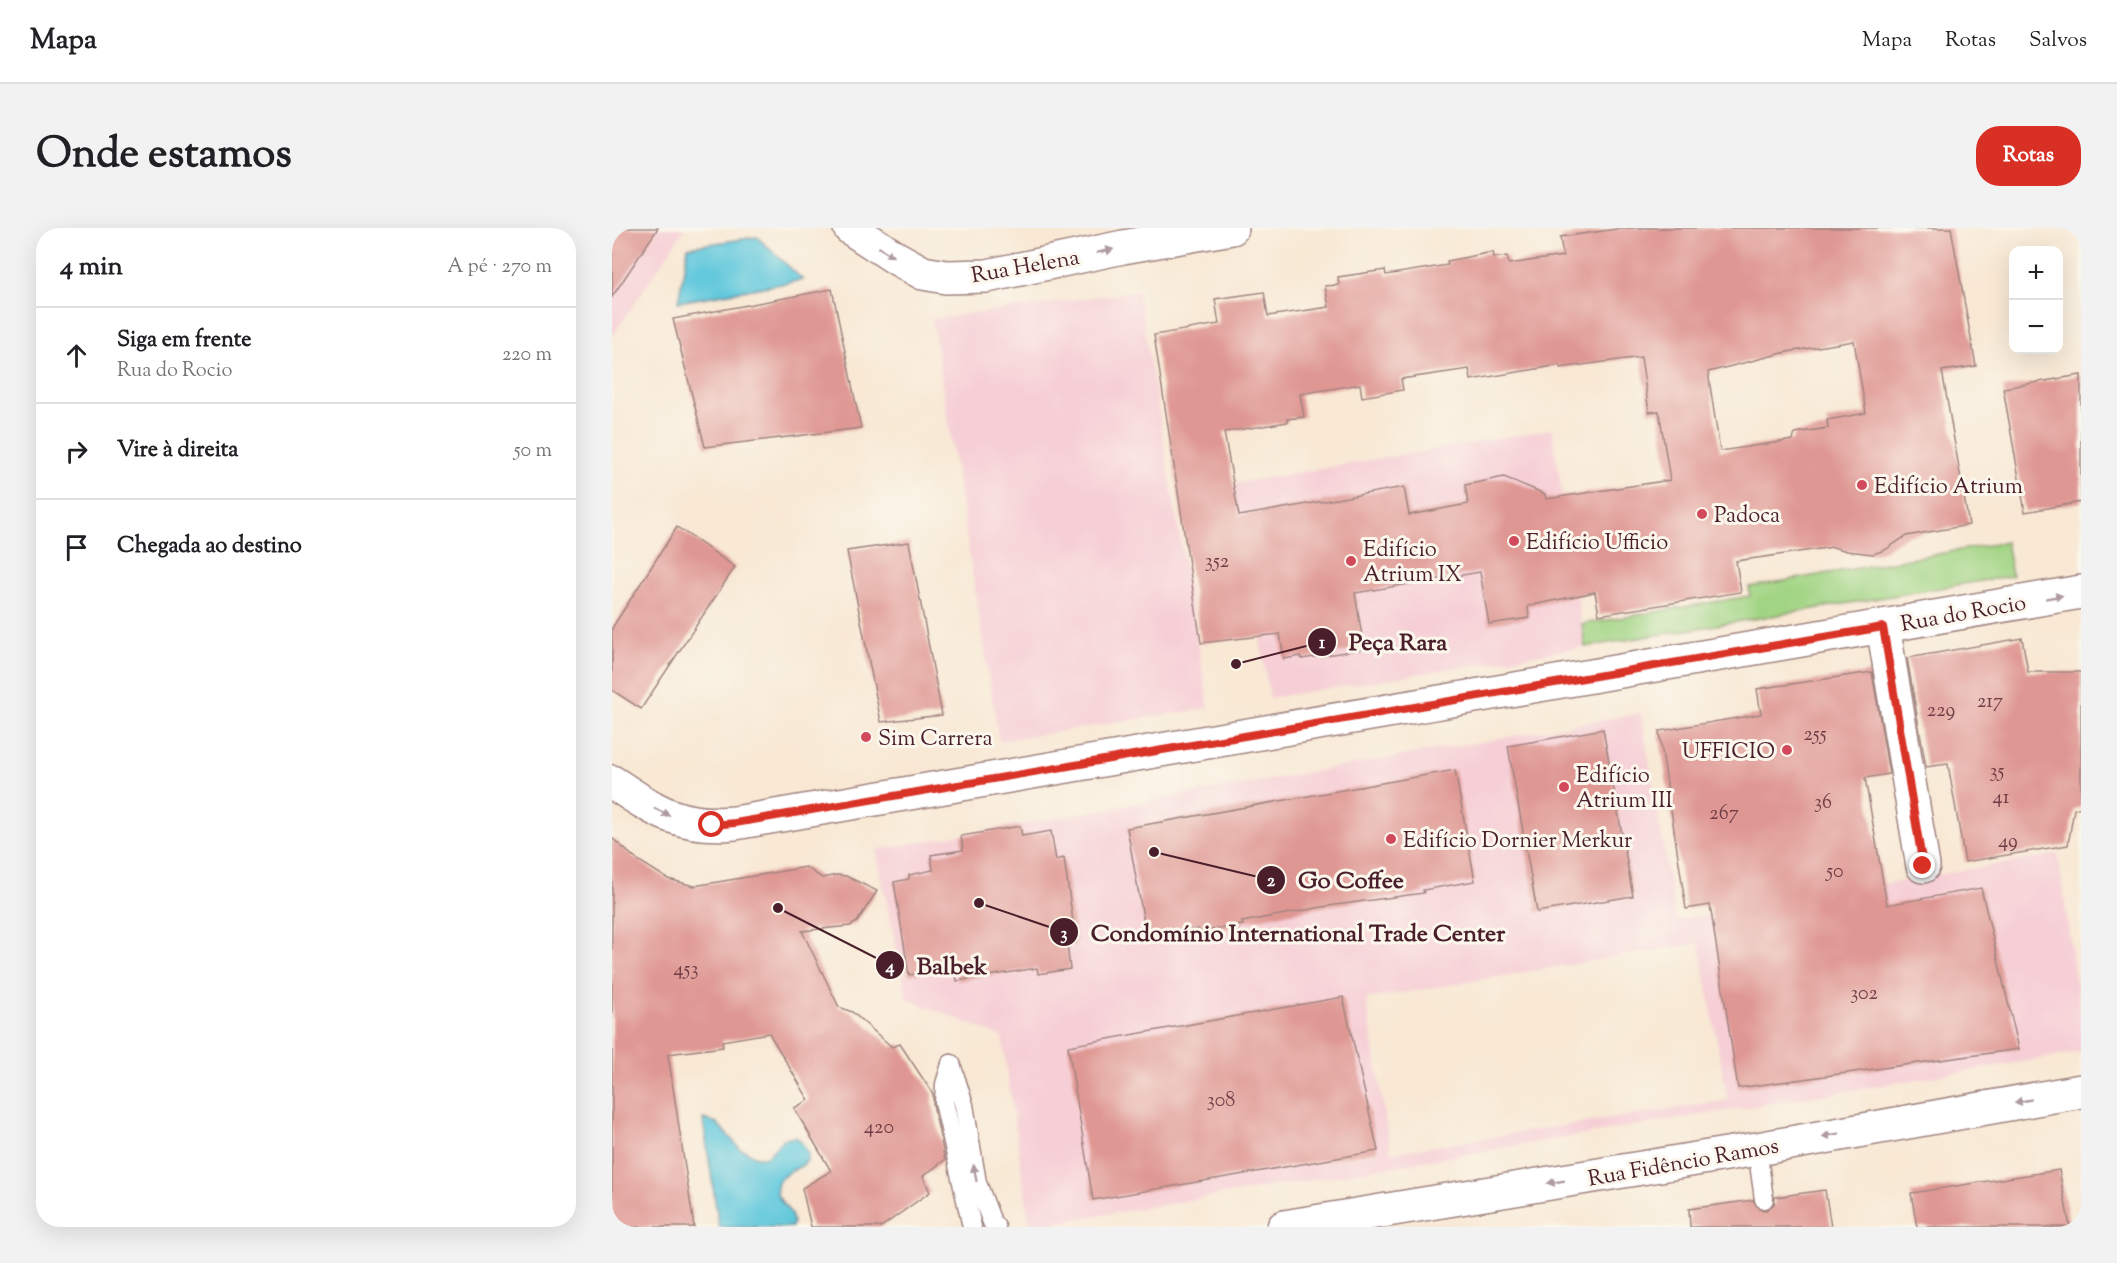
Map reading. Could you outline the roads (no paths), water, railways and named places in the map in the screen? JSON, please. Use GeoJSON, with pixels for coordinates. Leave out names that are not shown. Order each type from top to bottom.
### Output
{"type":"FeatureCollection","features":[{"type":"Feature","properties":{"kind":"street","name":"Rua Helena"},"geometry":{"type":"LineString","coordinates":[[850,228],[923,273],[946,277],[987,276],[1123,247],[1232,228]]}},
{"type":"Feature","properties":{"kind":"street","name":"Rua do Rocio"},"geometry":{"type":"LineString","coordinates":[[612,782],[667,815],[689,822],[712,825],[735,823],[2081,592]]}},
{"type":"Feature","properties":{"kind":"street"},"geometry":{"type":"LineString","coordinates":[[1883,627],[1923,866]]}},
{"type":"Feature","properties":{"kind":"street","name":"Rua Fidêncio Ramos"},"geometry":{"type":"LineString","coordinates":[[1284,1227],[1756,1149],[2081,1091]]}},
{"type":"Feature","properties":{"kind":"lane"},"geometry":{"type":"LineString","coordinates":[[972,1227],[944,1102],[945,1084],[951,1064],[964,1106],[977,1183],[996,1227]]}},
{"type":"Feature","properties":{"kind":"lane"},"geometry":{"type":"LineString","coordinates":[[1756,1149],[1764,1199]]}},
{"type":"Feature","properties":{"kind":"water"},"geometry":{"type":"Polygon","coordinates":[[[757,237],[803,280],[678,302],[688,247],[757,237]]]}},
{"type":"Feature","properties":{"kind":"water"},"geometry":{"type":"Polygon","coordinates":[[[703,1119],[717,1123],[740,1149],[754,1156],[767,1155],[783,1139],[796,1137],[805,1147],[808,1155],[807,1161],[783,1176],[777,1188],[777,1194],[793,1220],[792,1227],[719,1227],[703,1119]]]}},
{"type":"Feature","properties":{"kind":"place","name":"Edifício Atrium"},"geometry":{"type":"Point","coordinates":[1862,485]}},
{"type":"Feature","properties":{"kind":"place","name":"Padoca"},"geometry":{"type":"Point","coordinates":[1702,514]}},
{"type":"Feature","properties":{"kind":"place","name":"Edifício Ufficio"},"geometry":{"type":"Point","coordinates":[1514,541]}},
{"type":"Feature","properties":{"kind":"place","name":"Edifício Atrium IX"},"geometry":{"type":"Point","coordinates":[1351,561]}},
{"type":"Feature","properties":{"kind":"place","name":"Peça Rara"},"geometry":{"type":"Point","coordinates":[1236,664]}},
{"type":"Feature","properties":{"kind":"place","name":"Sim Carrera"},"geometry":{"type":"Point","coordinates":[866,737]}},
{"type":"Feature","properties":{"kind":"place","name":"UFFICIO"},"geometry":{"type":"Point","coordinates":[1787,750]}},
{"type":"Feature","properties":{"kind":"place","name":"Edifício Atrium III"},"geometry":{"type":"Point","coordinates":[1564,787]}},
{"type":"Feature","properties":{"kind":"place","name":"Edifício Dornier Merkur"},"geometry":{"type":"Point","coordinates":[1391,839]}},
{"type":"Feature","properties":{"kind":"place","name":"Go Coffee"},"geometry":{"type":"Point","coordinates":[1154,852]}},
{"type":"Feature","properties":{"kind":"place","name":"Condomínio International Trade Center"},"geometry":{"type":"Point","coordinates":[979,903]}},
{"type":"Feature","properties":{"kind":"place","name":"Balbek"},"geometry":{"type":"Point","coordinates":[778,908]}}]}
